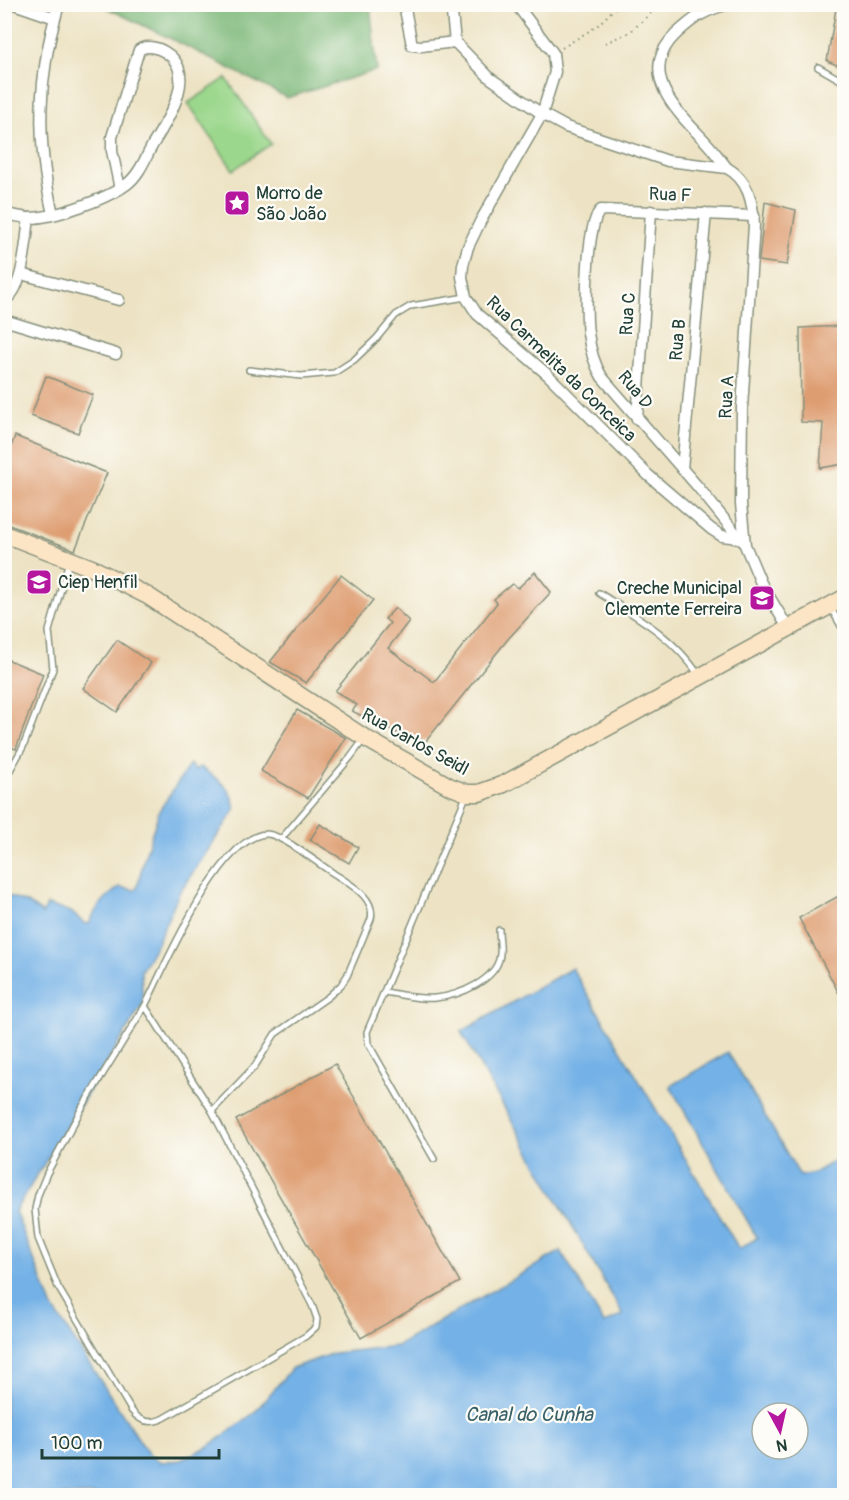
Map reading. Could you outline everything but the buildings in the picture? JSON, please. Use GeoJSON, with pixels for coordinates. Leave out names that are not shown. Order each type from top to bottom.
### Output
{"type":"FeatureCollection","features":[{"type":"Feature","properties":{"kind":"street"},"geometry":{"type":"LineString","coordinates":[[14,4],[55,18]]}},
{"type":"Feature","properties":{"kind":"street"},"geometry":{"type":"LineString","coordinates":[[53,214],[44,178],[40,133],[45,69],[59,4]]}},
{"type":"Feature","properties":{"kind":"street"},"geometry":{"type":"LineString","coordinates":[[404,4],[412,45],[455,42]]}},
{"type":"Feature","properties":{"kind":"street"},"geometry":{"type":"LineString","coordinates":[[451,4],[455,42],[490,78],[542,114],[567,127],[668,161],[727,168]]}},
{"type":"Feature","properties":{"kind":"street"},"geometry":{"type":"LineString","coordinates":[[516,4],[553,53]]}},
{"type":"Feature","properties":{"kind":"street","name":"Rua A"},"geometry":{"type":"LineString","coordinates":[[730,4],[707,10],[667,43],[660,59],[660,74],[670,101],[727,168],[735,172],[745,185],[754,216],[740,472],[742,541],[762,583],[788,628]]}},
{"type":"Feature","properties":{"kind":"street"},"geometry":{"type":"LineString","coordinates":[[4,214],[28,218],[53,214],[100,199],[120,189],[136,175],[170,116],[177,99],[178,66],[170,56],[155,48],[144,47],[139,50],[112,137],[112,151],[120,189]]}},
{"type":"Feature","properties":{"kind":"street","name":"Rua Carmelita da Conceica"},"geometry":{"type":"LineString","coordinates":[[553,53],[555,72],[542,114],[485,212],[468,247],[462,265],[466,297],[477,314],[548,375],[648,475],[711,529],[722,536],[742,541]]}},
{"type":"Feature","properties":{"kind":"street","name":"Rua F"},"geometry":{"type":"LineString","coordinates":[[594,222],[597,212],[601,210],[754,216]]}},
{"type":"Feature","properties":{"kind":"street","name":"Rua C"},"geometry":{"type":"LineString","coordinates":[[637,419],[651,211]]}},
{"type":"Feature","properties":{"kind":"street","name":"Rua B"},"geometry":{"type":"LineString","coordinates":[[682,469],[706,213]]}},
{"type":"Feature","properties":{"kind":"street"},"geometry":{"type":"LineString","coordinates":[[4,300],[13,293],[21,274],[28,218]]}},
{"type":"Feature","properties":{"kind":"street","name":"Rua D"},"geometry":{"type":"LineString","coordinates":[[594,222],[587,280],[586,321],[594,360],[602,377],[742,541]]}},
{"type":"Feature","properties":{"kind":"street"},"geometry":{"type":"LineString","coordinates":[[21,274],[119,300]]}},
{"type":"Feature","properties":{"kind":"street"},"geometry":{"type":"LineString","coordinates":[[4,320],[117,354]]}},
{"type":"Feature","properties":{"kind":"street","name":"Rua Carlos Seidl"},"geometry":{"type":"LineString","coordinates":[[4,534],[92,568],[148,596],[365,738],[449,786],[467,793],[478,793],[504,784],[844,598]]}},
{"type":"Feature","properties":{"kind":"lane"},"geometry":{"type":"LineString","coordinates":[[818,67],[844,82]]}},
{"type":"Feature","properties":{"kind":"lane"},"geometry":{"type":"LineString","coordinates":[[249,370],[301,376],[334,373],[354,360],[396,315],[411,306],[466,297]]}},
{"type":"Feature","properties":{"kind":"lane"},"geometry":{"type":"LineString","coordinates":[[4,781],[23,747],[52,669],[50,631],[69,560]]}},
{"type":"Feature","properties":{"kind":"lane"},"geometry":{"type":"LineString","coordinates":[[599,593],[657,629],[686,655],[700,677]]}},
{"type":"Feature","properties":{"kind":"lane"},"geometry":{"type":"LineString","coordinates":[[830,606],[844,631]]}},
{"type":"Feature","properties":{"kind":"lane"},"geometry":{"type":"LineString","coordinates":[[281,839],[365,738]]}},
{"type":"Feature","properties":{"kind":"lane"},"geometry":{"type":"LineString","coordinates":[[434,1159],[368,1043],[367,1032],[467,793]]}},
{"type":"Feature","properties":{"kind":"lane"},"geometry":{"type":"LineString","coordinates":[[145,1006],[212,1111],[312,1305],[317,1323],[314,1330],[306,1336],[159,1421],[144,1422],[130,1410],[58,1287],[38,1238],[35,1209],[47,1173],[83,1106],[145,1006],[196,904],[216,874],[234,853],[254,837],[266,834],[281,839],[352,886],[370,903],[372,916],[341,985],[328,997],[275,1034],[255,1066],[212,1111]]}},
{"type":"Feature","properties":{"kind":"lane"},"geometry":{"type":"LineString","coordinates":[[384,992],[434,998],[456,993],[489,977],[497,965],[500,954],[499,930]]}},
{"type":"Feature","properties":{"kind":"path"},"geometry":{"type":"LineString","coordinates":[[553,53],[597,26],[619,4]]}},
{"type":"Feature","properties":{"kind":"path"},"geometry":{"type":"LineString","coordinates":[[605,43],[630,32],[661,4]]}},
{"type":"Feature","properties":{"kind":"green space"},"geometry":{"type":"Polygon","coordinates":[[[101,5],[370,5],[377,70],[287,98],[101,5]]]}},
{"type":"Feature","properties":{"kind":"green space"},"geometry":{"type":"Polygon","coordinates":[[[226,78],[271,144],[233,170],[188,103],[226,78]]]}},
{"type":"Feature","properties":{"kind":"water","name":"Canal do Cunha"},"geometry":{"type":"Polygon","coordinates":[[[190,764],[194,770],[200,767],[228,789],[235,810],[179,893],[157,943],[141,971],[143,1004],[15,1211],[53,1308],[149,1455],[161,1462],[181,1460],[209,1446],[254,1413],[292,1368],[334,1353],[397,1346],[561,1251],[604,1324],[623,1315],[461,1032],[572,968],[739,1249],[757,1238],[670,1086],[728,1052],[800,1176],[814,1173],[844,1155],[844,1495],[5,1495],[4,894],[27,903],[42,915],[47,905],[71,912],[84,923],[89,924],[98,907],[120,887],[134,890],[137,888],[159,811],[190,764]]]}},
{"type":"Feature","properties":{"kind":"place","name":"Morro de São João"},"geometry":{"type":"Point","coordinates":[237,203]}},
{"type":"Feature","properties":{"kind":"place","name":"Ciep Henfil"},"geometry":{"type":"Point","coordinates":[39,582]}},
{"type":"Feature","properties":{"kind":"place","name":"Creche Municipal Clemente Ferreira"},"geometry":{"type":"Point","coordinates":[762,598]}}]}
